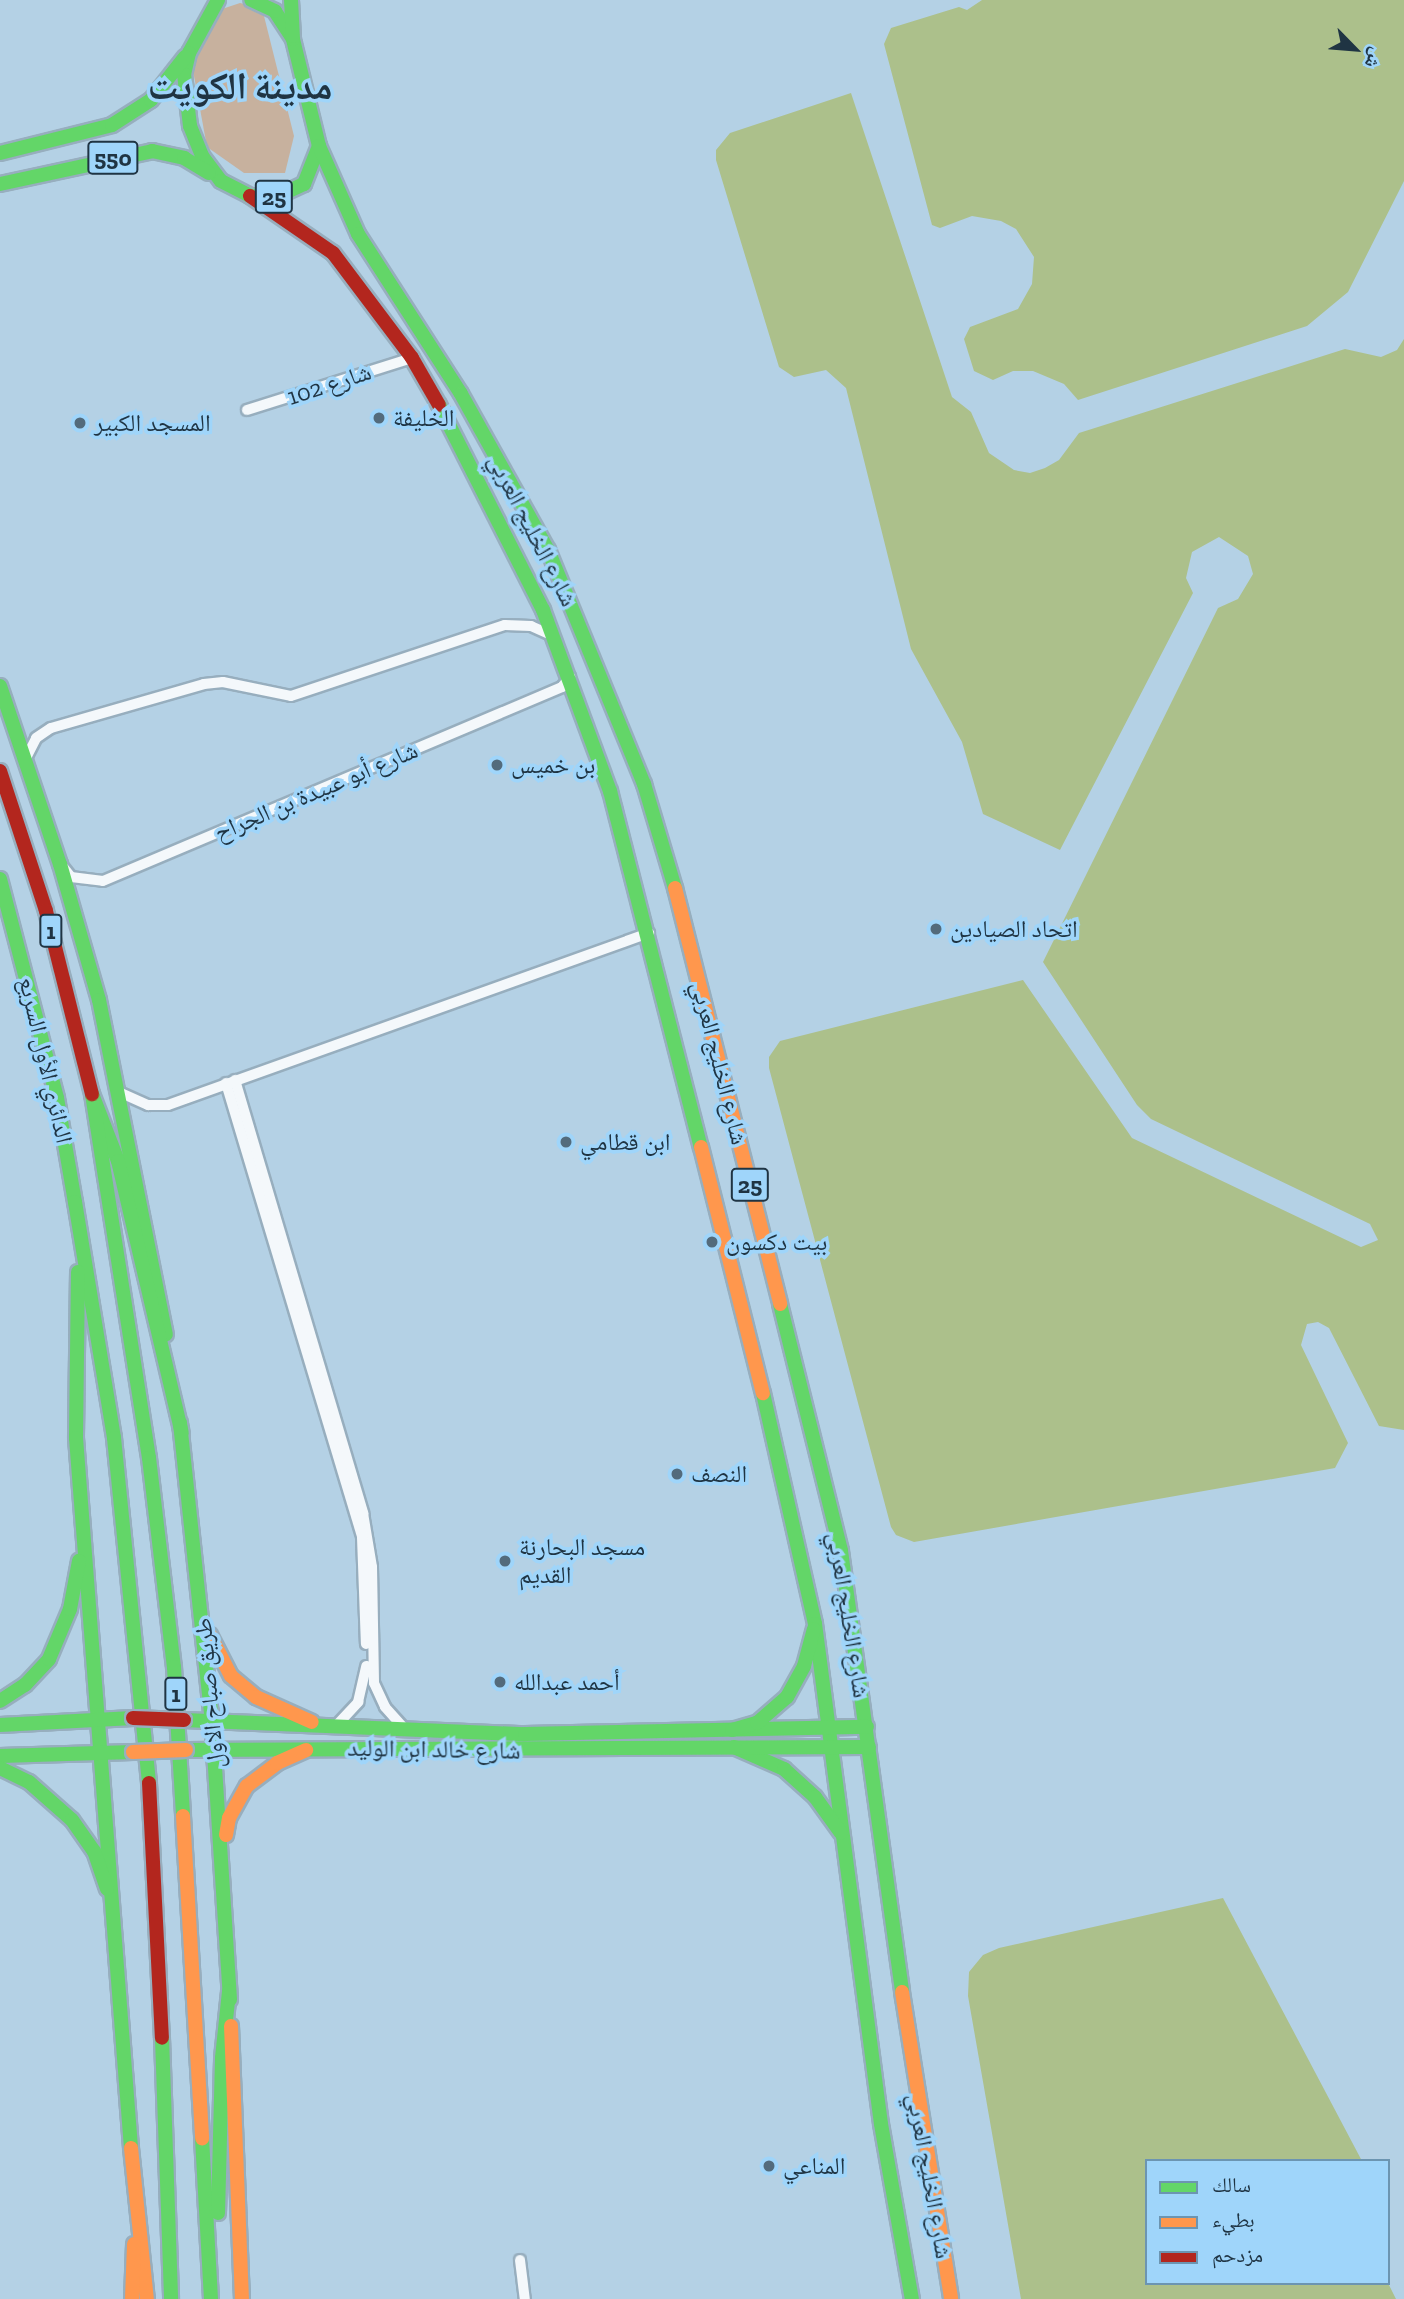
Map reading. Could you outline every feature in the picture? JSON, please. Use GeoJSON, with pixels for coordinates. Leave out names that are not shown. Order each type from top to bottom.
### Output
{"type":"FeatureCollection","features":[{"type":"Feature","properties":{"kind":"main road","name":"25"},"geometry":{"type":"LineString","coordinates":[[232,0],[215,5],[189,52],[184,74],[190,126],[202,156],[221,181],[250,196],[276,197],[295,191],[309,177],[318,146],[293,38],[291,0]]}},
{"type":"Feature","properties":{"kind":"main road","name":"25"},"geometry":{"type":"LineString","coordinates":[[251,0],[275,11],[293,38]]}},
{"type":"Feature","properties":{"kind":"main road","name":"550"},"geometry":{"type":"LineString","coordinates":[[0,153],[113,125],[137,111],[166,84],[189,52]]}},
{"type":"Feature","properties":{"kind":"main road"},"geometry":{"type":"LineString","coordinates":[[3,183],[56,164],[61,158],[58,147],[37,144]]}},
{"type":"Feature","properties":{"kind":"main road","name":"شارع الخليج العربي"},"geometry":{"type":"LineString","coordinates":[[318,146],[358,234],[461,394],[548,550],[644,784],[692,947],[841,1551],[867,1727],[892,1932],[951,2299]]}},
{"type":"Feature","properties":{"kind":"main road","name":"550"},"geometry":{"type":"LineString","coordinates":[[3,183],[152,151],[184,158],[221,181]]}},
{"type":"Feature","properties":{"kind":"main road","name":"شارع الخليج العربي"},"geometry":{"type":"LineString","coordinates":[[250,196],[333,253],[412,358],[475,469],[556,638],[610,791],[649,933],[755,1357],[815,1624],[834,1746],[881,2124],[912,2299]]}},
{"type":"Feature","properties":{"kind":"main road"},"geometry":{"type":"LineString","coordinates":[[0,686],[60,864],[121,1093]]}},
{"type":"Feature","properties":{"kind":"main road","name":"الدائري الأول السريع"},"geometry":{"type":"LineString","coordinates":[[0,771],[46,911],[92,1094]]}},
{"type":"Feature","properties":{"kind":"main road","name":"الدائري الأول السريع"},"geometry":{"type":"LineString","coordinates":[[0,879],[57,1098],[78,1227]]}},
{"type":"Feature","properties":{"kind":"main road","name":"طريق صباح الاول"},"geometry":{"type":"LineString","coordinates":[[121,1093],[182,1433],[203,1616],[222,1857],[242,2299]]}},
{"type":"Feature","properties":{"kind":"main road"},"geometry":{"type":"LineString","coordinates":[[92,1094],[118,1161],[182,1433]]}},
{"type":"Feature","properties":{"kind":"main road","name":"طريق صباح الاول"},"geometry":{"type":"LineString","coordinates":[[92,1094],[149,1458],[174,1667],[211,2299]]}},
{"type":"Feature","properties":{"kind":"main road"},"geometry":{"type":"LineString","coordinates":[[78,1227],[76,1438],[117,1923],[135,2207],[148,2299]]}},
{"type":"Feature","properties":{"kind":"main road","name":"1"},"geometry":{"type":"LineString","coordinates":[[78,1227],[114,1438],[156,1850],[171,2299]]}},
{"type":"Feature","properties":{"kind":"main road"},"geometry":{"type":"LineString","coordinates":[[0,1701],[25,1685],[49,1659],[62,1635],[83,1533]]}},
{"type":"Feature","properties":{"kind":"main road"},"geometry":{"type":"LineString","coordinates":[[203,1616],[231,1676],[256,1697],[320,1726]]}},
{"type":"Feature","properties":{"kind":"main road"},"geometry":{"type":"LineString","coordinates":[[732,1730],[770,1715],[794,1688],[815,1624]]}},
{"type":"Feature","properties":{"kind":"main road","name":"شارع خالد ابن الوليد"},"geometry":{"type":"LineString","coordinates":[[0,1725],[99,1716],[525,1734],[867,1727]]}},
{"type":"Feature","properties":{"kind":"main road"},"geometry":{"type":"LineString","coordinates":[[222,1857],[229,1818],[247,1786],[277,1763],[313,1747]]}},
{"type":"Feature","properties":{"kind":"main road","name":"شارع خالد ابن الوليد"},"geometry":{"type":"LineString","coordinates":[[0,1756],[313,1747],[869,1747]]}},
{"type":"Feature","properties":{"kind":"main road"},"geometry":{"type":"LineString","coordinates":[[734,1747],[772,1762],[794,1777],[824,1807],[845,1841]]}},
{"type":"Feature","properties":{"kind":"main road"},"geometry":{"type":"LineString","coordinates":[[0,1768],[29,1782],[72,1820],[94,1851],[117,1923]]}},
{"type":"Feature","properties":{"kind":"main road"},"geometry":{"type":"LineString","coordinates":[[211,2279],[218,2225],[222,2058],[229,1991]]}},
{"type":"Feature","properties":{"kind":"main road"},"geometry":{"type":"LineString","coordinates":[[132,2299],[135,2207]]}},
{"type":"Feature","properties":{"kind":"street","name":"شارع 102"},"geometry":{"type":"LineString","coordinates":[[247,411],[412,358]]}},
{"type":"Feature","properties":{"kind":"street"},"geometry":{"type":"LineString","coordinates":[[26,758],[36,738],[51,728],[204,684],[223,682],[291,696],[505,625],[531,626],[556,638]]}},
{"type":"Feature","properties":{"kind":"street","name":"شارع أبو عبيدة بن الجراح"},"geometry":{"type":"LineString","coordinates":[[60,864],[71,877],[103,881],[562,687],[570,677]]}},
{"type":"Feature","properties":{"kind":"street"},"geometry":{"type":"LineString","coordinates":[[121,1093],[158,1106],[649,933]]}},
{"type":"Feature","properties":{"kind":"street"},"geometry":{"type":"LineString","coordinates":[[230,1082],[363,1513],[372,1567],[370,1675],[358,1702],[336,1726]]}},
{"type":"Feature","properties":{"kind":"street"},"geometry":{"type":"LineString","coordinates":[[370,1675],[385,1707],[405,1730]]}},
{"type":"Feature","properties":{"kind":"street"},"geometry":{"type":"LineString","coordinates":[[520,2260],[525,2299]]}},
{"type":"Feature","properties":{"kind":"shaded area"},"geometry":{"type":"Polygon","coordinates":[[[982,0],[1404,0],[1404,181],[1348,292],[1307,326],[1078,400],[1064,384],[1033,371],[1013,371],[993,380],[974,371],[964,339],[970,327],[1018,309],[1032,284],[1034,257],[1016,229],[1001,221],[972,216],[940,228],[932,225],[884,44],[891,28],[959,7],[967,10],[982,0]]]}},
{"type":"Feature","properties":{"kind":"shaded area"},"geometry":{"type":"Polygon","coordinates":[[[240,3],[262,8],[294,136],[285,173],[244,173],[207,147],[190,54],[213,12],[240,3]]]}},
{"type":"Feature","properties":{"kind":"shaded area"},"geometry":{"type":"Polygon","coordinates":[[[851,93],[952,397],[971,412],[989,453],[1014,470],[1030,473],[1045,468],[1059,460],[1079,433],[1345,349],[1381,357],[1397,350],[1404,339],[1404,1430],[1379,1426],[1329,1328],[1318,1322],[1307,1324],[1301,1345],[1348,1443],[1335,1468],[914,1542],[896,1535],[891,1527],[769,1068],[769,1057],[780,1041],[1023,980],[1132,1138],[1361,1247],[1378,1240],[1370,1224],[1151,1119],[1137,1105],[1043,962],[1218,608],[1238,599],[1253,574],[1248,556],[1219,537],[1192,552],[1186,578],[1193,593],[1060,850],[983,814],[962,742],[911,649],[846,388],[826,370],[794,377],[779,367],[716,160],[716,150],[730,133],[851,93]]]}},
{"type":"Feature","properties":{"kind":"shaded area"},"geometry":{"type":"Polygon","coordinates":[[[1223,1898],[1361,2159],[1145,2159],[1145,2285],[1389,2285],[1396,2299],[1021,2299],[968,1996],[969,1972],[983,1955],[999,1948],[1223,1898]]]}},
{"type":"Feature","properties":{"kind":"traffic: fast"},"geometry":{"type":"LineString","coordinates":[[218,0],[189,53],[184,74],[190,126],[202,156],[221,181],[250,196],[276,197],[304,184],[319,146],[293,39],[275,11],[251,0]]}},
{"type":"Feature","properties":{"kind":"traffic: fast"},"geometry":{"type":"LineString","coordinates":[[291,0],[293,36]]}},
{"type":"Feature","properties":{"kind":"traffic: fast"},"geometry":{"type":"LineString","coordinates":[[0,153],[112,125],[151,100],[185,57]]}},
{"type":"Feature","properties":{"kind":"traffic: fast"},"geometry":{"type":"LineString","coordinates":[[319,146],[358,234],[461,394],[548,550],[644,784],[675,888]]}},
{"type":"Feature","properties":{"kind":"traffic: fast"},"geometry":{"type":"LineString","coordinates":[[0,184],[152,151],[184,158],[209,173]]}},
{"type":"Feature","properties":{"kind":"traffic: fast"},"geometry":{"type":"LineString","coordinates":[[439,405],[543,610],[610,791],[701,1147]]}},
{"type":"Feature","properties":{"kind":"traffic: fast"},"geometry":{"type":"LineString","coordinates":[[0,686],[60,864],[99,1000],[166,1334]]}},
{"type":"Feature","properties":{"kind":"traffic: fast"},"geometry":{"type":"LineString","coordinates":[[0,879],[57,1098],[75,1202]]}},
{"type":"Feature","properties":{"kind":"traffic: fast"},"geometry":{"type":"LineString","coordinates":[[92,1094],[118,1161],[182,1433]]}},
{"type":"Feature","properties":{"kind":"traffic: fast"},"geometry":{"type":"LineString","coordinates":[[92,1094],[149,1458],[174,1667],[183,1816]]}},
{"type":"Feature","properties":{"kind":"traffic: fast"},"geometry":{"type":"LineString","coordinates":[[75,1202],[114,1438],[149,1783]]}},
{"type":"Feature","properties":{"kind":"traffic: fast"},"geometry":{"type":"LineString","coordinates":[[78,1272],[76,1438],[131,2148]]}},
{"type":"Feature","properties":{"kind":"traffic: fast"},"geometry":{"type":"LineString","coordinates":[[780,1304],[841,1551],[902,1992]]}},
{"type":"Feature","properties":{"kind":"traffic: fast"},"geometry":{"type":"LineString","coordinates":[[763,1393],[815,1624],[881,2124],[912,2299]]}},
{"type":"Feature","properties":{"kind":"traffic: fast"},"geometry":{"type":"LineString","coordinates":[[180,1423],[212,1721],[230,1999]]}},
{"type":"Feature","properties":{"kind":"traffic: fast"},"geometry":{"type":"LineString","coordinates":[[0,1701],[25,1685],[49,1659],[70,1609],[79,1561]]}},
{"type":"Feature","properties":{"kind":"traffic: fast"},"geometry":{"type":"LineString","coordinates":[[732,1730],[757,1723],[787,1697],[804,1666],[814,1629]]}},
{"type":"Feature","properties":{"kind":"traffic: fast"},"geometry":{"type":"LineString","coordinates":[[0,1725],[133,1718]]}},
{"type":"Feature","properties":{"kind":"traffic: fast"},"geometry":{"type":"LineString","coordinates":[[184,1720],[525,1734],[867,1727]]}},
{"type":"Feature","properties":{"kind":"traffic: fast"},"geometry":{"type":"LineString","coordinates":[[734,1747],[784,1769],[815,1797],[841,1833]]}},
{"type":"Feature","properties":{"kind":"traffic: fast"},"geometry":{"type":"LineString","coordinates":[[186,1750],[869,1747]]}},
{"type":"Feature","properties":{"kind":"traffic: fast"},"geometry":{"type":"LineString","coordinates":[[0,1756],[133,1752]]}},
{"type":"Feature","properties":{"kind":"traffic: fast"},"geometry":{"type":"LineString","coordinates":[[0,1768],[29,1782],[72,1820],[94,1851],[107,1889]]}},
{"type":"Feature","properties":{"kind":"traffic: fast"},"geometry":{"type":"LineString","coordinates":[[218,2213],[222,2058],[229,1991]]}},
{"type":"Feature","properties":{"kind":"traffic: fast"},"geometry":{"type":"LineString","coordinates":[[162,2038],[171,2299]]}},
{"type":"Feature","properties":{"kind":"traffic: fast"},"geometry":{"type":"LineString","coordinates":[[202,2138],[211,2299]]}},
{"type":"Feature","properties":{"kind":"traffic: slow"},"geometry":{"type":"LineString","coordinates":[[675,888],[780,1304]]}},
{"type":"Feature","properties":{"kind":"traffic: slow"},"geometry":{"type":"LineString","coordinates":[[701,1147],[763,1393]]}},
{"type":"Feature","properties":{"kind":"traffic: slow"},"geometry":{"type":"LineString","coordinates":[[210,1635],[231,1676],[256,1697],[312,1722]]}},
{"type":"Feature","properties":{"kind":"traffic: slow"},"geometry":{"type":"LineString","coordinates":[[133,1752],[186,1750]]}},
{"type":"Feature","properties":{"kind":"traffic: slow"},"geometry":{"type":"LineString","coordinates":[[226,1835],[229,1818],[247,1786],[277,1763],[306,1750]]}},
{"type":"Feature","properties":{"kind":"traffic: slow"},"geometry":{"type":"LineString","coordinates":[[183,1816],[202,2138]]}},
{"type":"Feature","properties":{"kind":"traffic: slow"},"geometry":{"type":"LineString","coordinates":[[902,1992],[951,2299]]}},
{"type":"Feature","properties":{"kind":"traffic: slow"},"geometry":{"type":"LineString","coordinates":[[231,2026],[242,2299]]}},
{"type":"Feature","properties":{"kind":"traffic: slow"},"geometry":{"type":"LineString","coordinates":[[131,2148],[147,2299]]}},
{"type":"Feature","properties":{"kind":"traffic: slow"},"geometry":{"type":"LineString","coordinates":[[132,2299],[134,2244]]}},
{"type":"Feature","properties":{"kind":"traffic: jam"},"geometry":{"type":"LineString","coordinates":[[250,196],[333,253],[412,358],[439,405]]}},
{"type":"Feature","properties":{"kind":"traffic: jam"},"geometry":{"type":"LineString","coordinates":[[0,771],[46,911],[92,1094]]}},
{"type":"Feature","properties":{"kind":"traffic: jam"},"geometry":{"type":"LineString","coordinates":[[133,1718],[184,1720]]}},
{"type":"Feature","properties":{"kind":"traffic: jam"},"geometry":{"type":"LineString","coordinates":[[149,1783],[162,2038]]}},
{"type":"Feature","properties":{"kind":"place","name":"الخليفة"},"geometry":{"type":"Point","coordinates":[379,418]}},
{"type":"Feature","properties":{"kind":"place","name":"المسجد الكبير"},"geometry":{"type":"Point","coordinates":[80,423]}},
{"type":"Feature","properties":{"kind":"place","name":"بن خميس"},"geometry":{"type":"Point","coordinates":[497,765]}},
{"type":"Feature","properties":{"kind":"place","name":"اتحاد الصيادين"},"geometry":{"type":"Point","coordinates":[936,929]}},
{"type":"Feature","properties":{"kind":"place","name":"ابن قطامي"},"geometry":{"type":"Point","coordinates":[566,1142]}},
{"type":"Feature","properties":{"kind":"place","name":"بيت دكسون"},"geometry":{"type":"Point","coordinates":[712,1242]}},
{"type":"Feature","properties":{"kind":"place","name":"النصف"},"geometry":{"type":"Point","coordinates":[677,1474]}},
{"type":"Feature","properties":{"kind":"place","name":"مسجد البحارنة القديم"},"geometry":{"type":"Point","coordinates":[505,1561]}},
{"type":"Feature","properties":{"kind":"place","name":"أحمد عبدالله"},"geometry":{"type":"Point","coordinates":[500,1682]}},
{"type":"Feature","properties":{"kind":"place","name":"المناعي"},"geometry":{"type":"Point","coordinates":[769,2166]}},
{"type":"Feature","properties":{"kind":"district","name":"مدينة الكويت"},"geometry":{"type":"Point","coordinates":[240,87]}}]}
